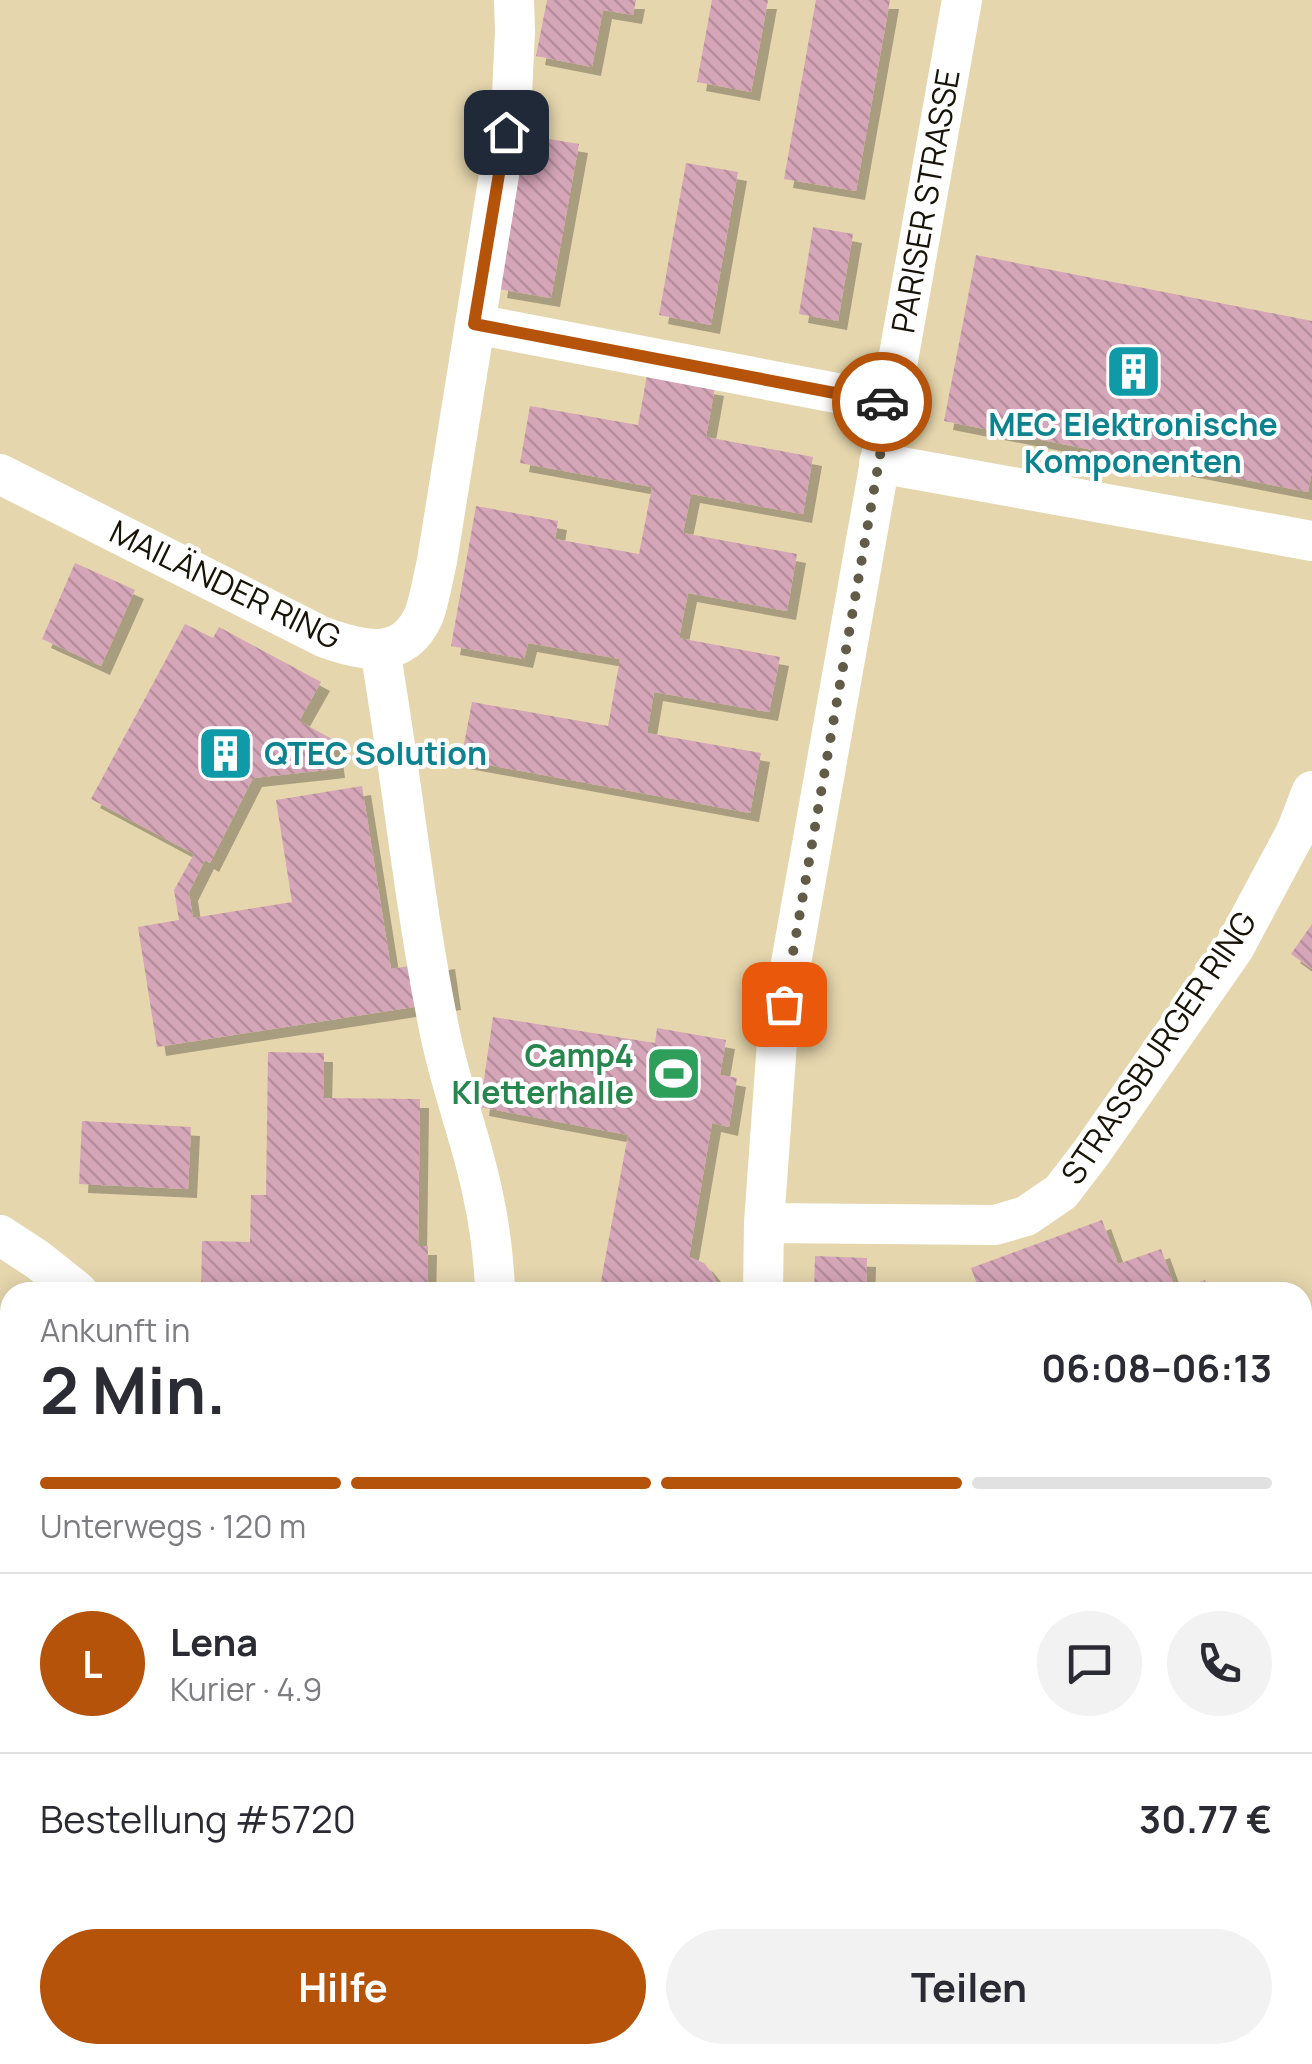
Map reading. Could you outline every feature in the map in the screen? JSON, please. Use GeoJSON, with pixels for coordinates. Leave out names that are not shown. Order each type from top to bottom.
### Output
{"type":"FeatureCollection","features":[{"type":"Feature","properties":{"kind":"street","name":"MAILÄNDER RING"},"geometry":{"type":"LineString","coordinates":[[0,474],[323,637],[353,648],[380,650],[404,643],[423,616],[437,561],[512,94],[514,0]]}},
{"type":"Feature","properties":{"kind":"street","name":"PARISER STRASSE"},"geometry":{"type":"LineString","coordinates":[[763,1282],[777,1042],[962,0]]}},
{"type":"Feature","properties":{"kind":"street"},"geometry":{"type":"LineString","coordinates":[[474,324],[889,404]]}},
{"type":"Feature","properties":{"kind":"street"},"geometry":{"type":"LineString","coordinates":[[878,463],[1312,540]]}},
{"type":"Feature","properties":{"kind":"street"},"geometry":{"type":"LineString","coordinates":[[380,650],[416,902],[440,1037],[483,1192],[494,1253],[495,1282]]}},
{"type":"Feature","properties":{"kind":"street","name":"STRASSBURGER RING"},"geometry":{"type":"LineString","coordinates":[[764,1223],[995,1225],[1026,1216],[1061,1192],[1234,948],[1296,832],[1312,791]]}},
{"type":"Feature","properties":{"kind":"street"},"geometry":{"type":"LineString","coordinates":[[0,1234],[66,1282]]}},
{"type":"Feature","properties":{"kind":"shaded area"},"geometry":{"type":"Polygon","coordinates":[[[0,0],[1312,0],[1312,1282],[0,1282],[0,0]]]}},
{"type":"Feature","properties":{"kind":"building"},"geometry":{"type":"Polygon","coordinates":[[[547,0],[636,0],[633,15],[603,10],[592,67],[536,56],[547,0]]]}},
{"type":"Feature","properties":{"kind":"building"},"geometry":{"type":"Polygon","coordinates":[[[712,0],[768,0],[751,92],[697,82],[712,0]]]}},
{"type":"Feature","properties":{"kind":"building"},"geometry":{"type":"Polygon","coordinates":[[[816,0],[890,0],[856,191],[784,179],[816,0]]]}},
{"type":"Feature","properties":{"kind":"building"},"geometry":{"type":"Polygon","coordinates":[[[525,135],[579,144],[551,298],[498,289],[525,135]]]}},
{"type":"Feature","properties":{"kind":"building"},"geometry":{"type":"Polygon","coordinates":[[[686,163],[738,172],[711,325],[659,315],[686,163]]]}},
{"type":"Feature","properties":{"kind":"building"},"geometry":{"type":"Polygon","coordinates":[[[813,227],[853,234],[838,321],[799,314],[813,227]]]}},
{"type":"Feature","properties":{"kind":"building","name":"MEC Elektronische Komponenten"},"geometry":{"type":"Polygon","coordinates":[[[976,255],[1312,321],[1312,471],[1308,492],[944,421],[976,255]]]}},
{"type":"Feature","properties":{"kind":"building"},"geometry":{"type":"Polygon","coordinates":[[[647,375],[715,387],[706,437],[813,457],[803,514],[691,494],[683,533],[797,554],[787,611],[688,593],[679,638],[780,657],[769,712],[654,692],[647,733],[761,753],[750,813],[461,760],[472,702],[608,726],[620,659],[528,643],[524,659],[451,646],[476,506],[558,521],[555,539],[639,554],[652,487],[520,463],[530,406],[638,425],[647,375]]]}},
{"type":"Feature","properties":{"kind":"building"},"geometry":{"type":"Polygon","coordinates":[[[75,563],[135,590],[101,666],[42,639],[75,563]]]}},
{"type":"Feature","properties":{"kind":"building"},"geometry":{"type":"Polygon","coordinates":[[[185,624],[213,638],[219,627],[321,682],[299,721],[332,739],[336,769],[253,778],[210,863],[205,860],[189,892],[193,918],[292,902],[276,800],[362,786],[391,969],[446,960],[452,1001],[157,1047],[138,927],[179,920],[174,890],[194,854],[91,799],[185,624]]]}},
{"type":"Feature","properties":{"kind":"building"},"geometry":{"type":"Polygon","coordinates":[[[1312,924],[1312,969],[1291,954],[1312,924]]]}},
{"type":"Feature","properties":{"kind":"building"},"geometry":{"type":"Polygon","coordinates":[[[493,1017],[655,1043],[657,1028],[726,1040],[720,1075],[737,1078],[729,1127],[712,1123],[689,1257],[704,1263],[716,1282],[601,1282],[628,1135],[480,1107],[493,1017]]]}},
{"type":"Feature","properties":{"kind":"building"},"geometry":{"type":"Polygon","coordinates":[[[268,1052],[324,1053],[323,1098],[420,1099],[418,1246],[428,1246],[427,1282],[201,1282],[202,1241],[250,1242],[251,1195],[266,1195],[268,1052]]]}},
{"type":"Feature","properties":{"kind":"building"},"geometry":{"type":"Polygon","coordinates":[[[82,1121],[191,1127],[188,1189],[79,1184],[82,1121]]]}},
{"type":"Feature","properties":{"kind":"building"},"geometry":{"type":"Polygon","coordinates":[[[1102,1220],[1118,1264],[1161,1249],[1173,1282],[976,1282],[971,1268],[1102,1220]]]}},
{"type":"Feature","properties":{"kind":"building"},"geometry":{"type":"Polygon","coordinates":[[[815,1256],[867,1258],[866,1282],[814,1282],[815,1256]]]}},
{"type":"Feature","properties":{"kind":"way so far"},"geometry":{"type":"LineString","coordinates":[[784,1004],[889,404],[882,402]]}},
{"type":"Feature","properties":{"kind":"place","name":"MEC Elektronische Komponenten"},"geometry":{"type":"Point","coordinates":[1133,371]}},
{"type":"Feature","properties":{"kind":"place","name":"QTEC Solution"},"geometry":{"type":"Point","coordinates":[225,754]}},
{"type":"Feature","properties":{"kind":"place","name":"Camp4 Kletterhalle"},"geometry":{"type":"Point","coordinates":[673,1074]}},
{"type":"Feature","properties":{"kind":"route"},"geometry":{"type":"LineString","coordinates":[[506,132],[474,324],[882,402]]}}]}
